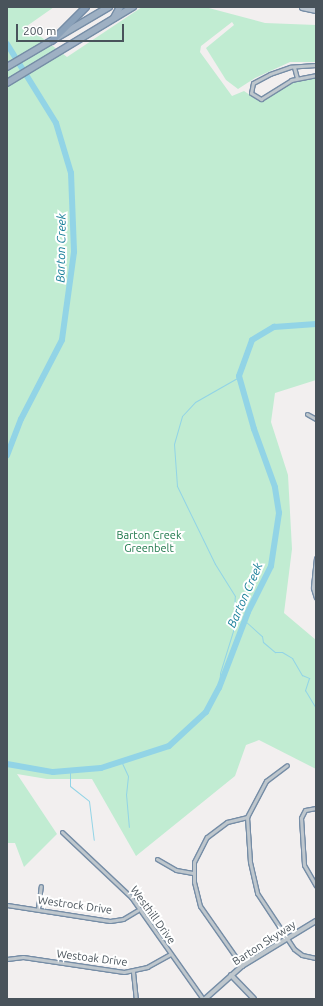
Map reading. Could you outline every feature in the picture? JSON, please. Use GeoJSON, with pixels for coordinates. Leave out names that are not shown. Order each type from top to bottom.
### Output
{"type":"FeatureCollection","features":[{"type":"Feature","properties":{"kind":"highway"},"geometry":{"type":"LineString","coordinates":[[52,41],[86,7]]}},
{"type":"Feature","properties":{"kind":"highway"},"geometry":{"type":"LineString","coordinates":[[7,67],[109,7]]}},
{"type":"Feature","properties":{"kind":"highway"},"geometry":{"type":"LineString","coordinates":[[110,22],[120,7]]}},
{"type":"Feature","properties":{"kind":"highway"},"geometry":{"type":"LineString","coordinates":[[7,83],[133,7]]}},
{"type":"Feature","properties":{"kind":"main road"},"geometry":{"type":"LineString","coordinates":[[302,7],[316,10]]}},
{"type":"Feature","properties":{"kind":"street"},"geometry":{"type":"LineString","coordinates":[[316,65],[294,67],[253,83],[251,93],[261,99],[297,78],[316,75]]}},
{"type":"Feature","properties":{"kind":"street"},"geometry":{"type":"LineString","coordinates":[[294,67],[297,78]]}},
{"type":"Feature","properties":{"kind":"street"},"geometry":{"type":"LineString","coordinates":[[307,414],[316,419]]}},
{"type":"Feature","properties":{"kind":"street"},"geometry":{"type":"LineString","coordinates":[[316,558],[313,583],[316,598]]}},
{"type":"Feature","properties":{"kind":"street"},"geometry":{"type":"LineString","coordinates":[[287,765],[266,781],[247,817],[250,862],[257,893],[285,939],[302,955],[316,958]]}},
{"type":"Feature","properties":{"kind":"street"},"geometry":{"type":"LineString","coordinates":[[316,808],[305,810],[301,818],[303,858],[306,872],[316,886]]}},
{"type":"Feature","properties":{"kind":"street"},"geometry":{"type":"LineString","coordinates":[[242,966],[200,906],[193,873],[196,853],[207,837],[227,822],[247,817]]}},
{"type":"Feature","properties":{"kind":"street","name":"Westhill Drive"},"geometry":{"type":"LineString","coordinates":[[62,832],[121,887],[204,999]]}},
{"type":"Feature","properties":{"kind":"street"},"geometry":{"type":"LineString","coordinates":[[157,859],[176,870],[193,873]]}},
{"type":"Feature","properties":{"kind":"street"},"geometry":{"type":"LineString","coordinates":[[38,909],[41,886]]}},
{"type":"Feature","properties":{"kind":"street","name":"Westrock Drive"},"geometry":{"type":"LineString","coordinates":[[7,905],[110,921],[123,919],[138,910]]}},
{"type":"Feature","properties":{"kind":"street","name":"Barton Skyway"},"geometry":{"type":"LineString","coordinates":[[204,999],[242,966],[316,921]]}},
{"type":"Feature","properties":{"kind":"street","name":"Westoak Drive"},"geometry":{"type":"LineString","coordinates":[[7,959],[23,957],[113,972],[133,972],[170,954]]}},
{"type":"Feature","properties":{"kind":"street"},"geometry":{"type":"LineString","coordinates":[[133,972],[136,999]]}},
{"type":"Feature","properties":{"kind":"street"},"geometry":{"type":"LineString","coordinates":[[231,975],[254,999]]}},
{"type":"Feature","properties":{"kind":"green space","name":"Barton Creek Greenbelt"},"geometry":{"type":"Polygon","coordinates":[[[7,7],[54,7],[27,26],[67,57],[142,7],[205,7],[265,23],[316,25],[316,62],[290,62],[255,78],[238,89],[226,80],[206,48],[234,25],[232,22],[201,46],[200,52],[232,96],[244,91],[259,101],[296,80],[316,77],[316,380],[275,393],[271,422],[288,475],[292,549],[284,613],[316,640],[316,769],[259,740],[246,745],[235,776],[136,856],[92,779],[47,779],[17,774],[57,834],[24,867],[15,843],[7,843],[7,7]]]}},
{"type":"Feature","properties":{"kind":"waterway","name":"Barton Creek"},"geometry":{"type":"LineString","coordinates":[[7,44],[56,123],[71,173],[74,252],[62,340],[21,419],[7,455]]}},
{"type":"Feature","properties":{"kind":"waterway","name":"Barton Creek"},"geometry":{"type":"LineString","coordinates":[[7,764],[53,772],[101,768],[169,746],[206,712],[219,688],[248,612],[271,566],[279,513],[275,487],[254,429],[239,376],[252,340],[274,327],[316,324]]}},
{"type":"Feature","properties":{"kind":"waterway"},"geometry":{"type":"LineString","coordinates":[[219,688],[220,673],[233,631],[235,596],[215,564],[177,486],[174,444],[182,416],[195,402],[239,377]]}},
{"type":"Feature","properties":{"kind":"waterway"},"geometry":{"type":"LineString","coordinates":[[244,620],[262,636],[263,642],[275,652],[282,652],[292,658],[302,675],[309,678],[305,690],[316,708]]}},
{"type":"Feature","properties":{"kind":"waterway"},"geometry":{"type":"LineString","coordinates":[[122,763],[128,776],[126,794],[129,827]]}},
{"type":"Feature","properties":{"kind":"waterway"},"geometry":{"type":"LineString","coordinates":[[70,771],[70,786],[89,801],[94,840]]}}]}
